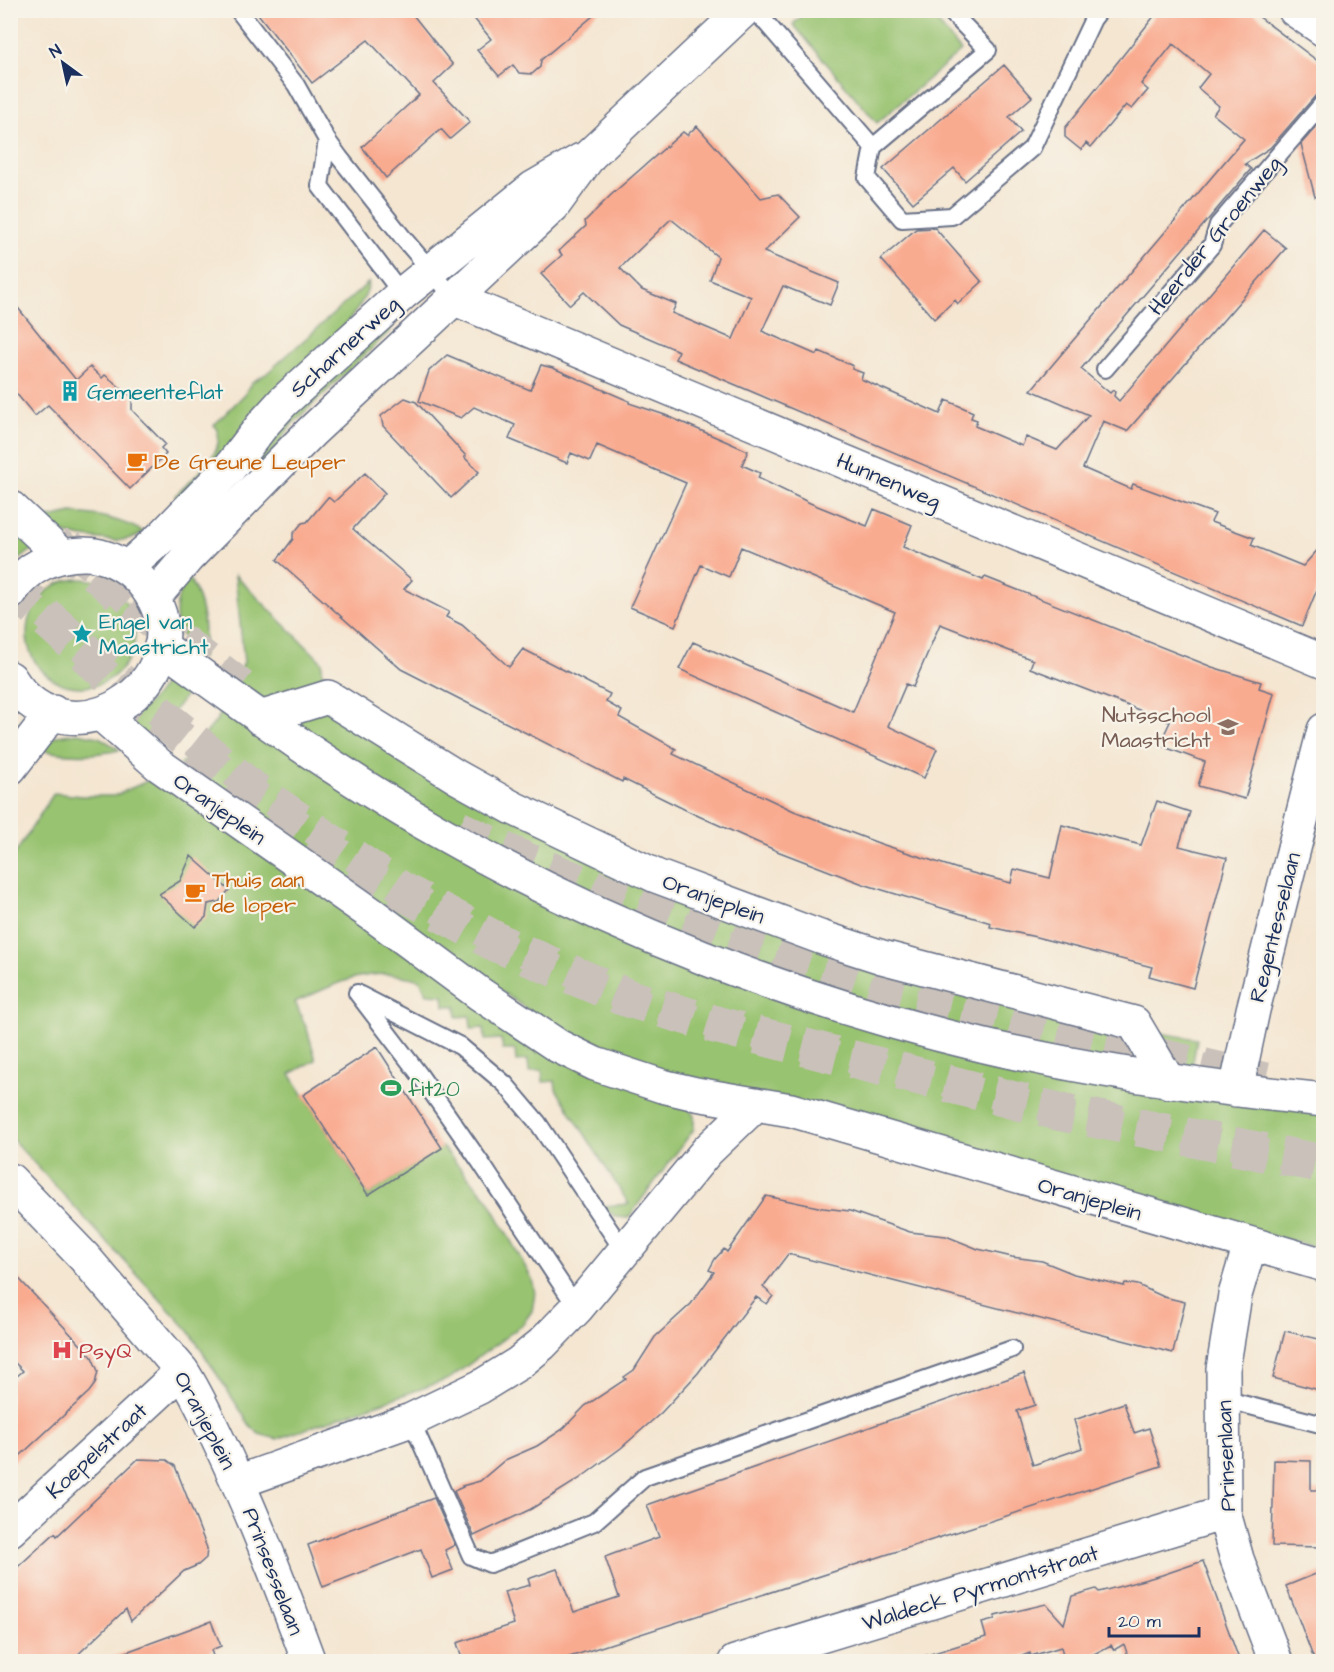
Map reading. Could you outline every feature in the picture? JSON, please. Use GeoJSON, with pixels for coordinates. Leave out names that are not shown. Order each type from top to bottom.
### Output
{"type":"FeatureCollection","features":[{"type":"Feature","properties":{"kind":"street","name":"Scharnerweg"},"geometry":{"type":"LineString","coordinates":[[153,598],[187,558],[311,432],[554,206],[590,155],[744,10]]}},
{"type":"Feature","properties":{"kind":"street"},"geometry":{"type":"LineString","coordinates":[[1295,10],[1323,30]]}},
{"type":"Feature","properties":{"kind":"street","name":"Scharnerweg"},"geometry":{"type":"LineString","coordinates":[[127,568],[164,535],[230,467],[283,402],[430,269],[533,188],[590,155]]}},
{"type":"Feature","properties":{"kind":"street","name":"Hunnenweg"},"geometry":{"type":"LineString","coordinates":[[455,299],[1323,662]]}},
{"type":"Feature","properties":{"kind":"street"},"geometry":{"type":"LineString","coordinates":[[10,507],[62,556]]}},
{"type":"Feature","properties":{"kind":"street"},"geometry":{"type":"LineString","coordinates":[[10,593],[34,568],[62,556],[88,554],[114,561],[127,568],[146,586],[153,598],[160,621],[161,646],[146,684],[126,703],[101,714],[76,717],[53,712],[31,701],[10,678]]}},
{"type":"Feature","properties":{"kind":"street"},"geometry":{"type":"LineString","coordinates":[[161,646],[260,718],[366,789],[438,831],[529,879],[692,953],[859,1012],[982,1045],[1078,1066],[1168,1082],[1323,1100]]}},
{"type":"Feature","properties":{"kind":"street","name":"Oranjeplein"},"geometry":{"type":"LineString","coordinates":[[260,718],[328,697],[457,777],[540,821],[656,876],[820,937],[882,957],[1134,1023],[1168,1082]]}},
{"type":"Feature","properties":{"kind":"street"},"geometry":{"type":"LineString","coordinates":[[10,768],[53,712]]}},
{"type":"Feature","properties":{"kind":"street","name":"Oranjeplein"},"geometry":{"type":"LineString","coordinates":[[101,714],[142,751],[194,790],[373,915],[517,1020],[558,1046],[595,1064],[662,1086],[696,1094],[792,1110],[1323,1265]]}},
{"type":"Feature","properties":{"kind":"street","name":"Regentesselaan"},"geometry":{"type":"LineString","coordinates":[[1236,1090],[1253,1010],[1323,730]]}},
{"type":"Feature","properties":{"kind":"street","name":"Oranjeplein"},"geometry":{"type":"LineString","coordinates":[[10,1179],[84,1257],[182,1371],[193,1387],[238,1482],[411,1420],[480,1387],[519,1363],[542,1344],[577,1308],[707,1151],[756,1104]]}},
{"type":"Feature","properties":{"kind":"street","name":"Prinsenlaan"},"geometry":{"type":"LineString","coordinates":[[1250,1245],[1235,1295],[1223,1369],[1224,1514],[1237,1558],[1276,1662]]}},
{"type":"Feature","properties":{"kind":"street","name":"Koepelstraat"},"geometry":{"type":"LineString","coordinates":[[10,1530],[182,1371]]}},
{"type":"Feature","properties":{"kind":"street","name":"Prinsesselaan"},"geometry":{"type":"LineString","coordinates":[[238,1482],[281,1586],[309,1662]]}},
{"type":"Feature","properties":{"kind":"street","name":"Waldeck Pyrmontstraat"},"geometry":{"type":"LineString","coordinates":[[735,1662],[1224,1514]]}},
{"type":"Feature","properties":{"kind":"lane"},"geometry":{"type":"LineString","coordinates":[[238,10],[296,85],[327,140],[397,230],[455,299]]}},
{"type":"Feature","properties":{"kind":"lane"},"geometry":{"type":"LineString","coordinates":[[754,10],[873,147]]}},
{"type":"Feature","properties":{"kind":"lane"},"geometry":{"type":"LineString","coordinates":[[949,10],[988,50],[873,147],[867,178],[902,219],[952,216],[1032,148],[1093,19],[1100,10]]}},
{"type":"Feature","properties":{"kind":"lane","name":"Heerder Groenweg"},"geometry":{"type":"LineString","coordinates":[[1105,369],[1212,245],[1218,225],[1323,102]]}},
{"type":"Feature","properties":{"kind":"lane"},"geometry":{"type":"LineString","coordinates":[[327,140],[320,186],[402,294]]}},
{"type":"Feature","properties":{"kind":"lane"},"geometry":{"type":"LineString","coordinates":[[577,1308],[419,1074],[357,993],[460,1046],[505,1084],[538,1123],[623,1250]]}},
{"type":"Feature","properties":{"kind":"lane"},"geometry":{"type":"LineString","coordinates":[[411,1420],[471,1556],[490,1564],[594,1522],[645,1477],[1012,1349]]}},
{"type":"Feature","properties":{"kind":"lane"},"geometry":{"type":"LineString","coordinates":[[1223,1399],[1323,1425]]}},
{"type":"Feature","properties":{"kind":"green space"},"geometry":{"type":"Polygon","coordinates":[[[808,10],[928,11],[961,51],[877,123],[793,24],[808,10]]]}},
{"type":"Feature","properties":{"kind":"green space"},"geometry":{"type":"Polygon","coordinates":[[[369,282],[362,301],[343,328],[183,501],[175,496],[199,473],[214,454],[218,444],[218,435],[214,425],[245,394],[252,382],[266,374],[369,282]]]}},
{"type":"Feature","properties":{"kind":"green space"},"geometry":{"type":"Polygon","coordinates":[[[400,315],[388,333],[293,423],[264,464],[206,524],[262,436],[400,315]]]}},
{"type":"Feature","properties":{"kind":"green space"},"geometry":{"type":"Polygon","coordinates":[[[72,513],[109,518],[144,532],[136,537],[117,541],[83,537],[63,533],[45,519],[72,513]]]}},
{"type":"Feature","properties":{"kind":"green space"},"geometry":{"type":"Polygon","coordinates":[[[21,529],[37,546],[11,566],[11,535],[21,529]]]}},
{"type":"Feature","properties":{"kind":"green space"},"geometry":{"type":"Polygon","coordinates":[[[187,575],[197,594],[204,625],[202,658],[184,639],[176,620],[178,599],[187,575]]]}},
{"type":"Feature","properties":{"kind":"green space"},"geometry":{"type":"Polygon","coordinates":[[[235,575],[322,662],[323,692],[532,827],[1118,1026],[1197,1039],[1188,1091],[1323,1109],[1323,1249],[664,1079],[589,1053],[180,765],[217,720],[244,662],[235,575]]]}},
{"type":"Feature","properties":{"kind":"green space"},"geometry":{"type":"Polygon","coordinates":[[[81,579],[102,583],[119,595],[131,612],[135,633],[131,654],[119,671],[102,683],[81,687],[60,683],[43,671],[31,654],[27,633],[31,612],[43,595],[60,583],[81,579]]]}},
{"type":"Feature","properties":{"kind":"green space"},"geometry":{"type":"Polygon","coordinates":[[[173,665],[194,681],[173,712],[146,737],[127,722],[155,697],[173,665]]]}},
{"type":"Feature","properties":{"kind":"green space"},"geometry":{"type":"Polygon","coordinates":[[[77,733],[99,737],[120,750],[78,755],[36,748],[57,736],[77,733]]]}},
{"type":"Feature","properties":{"kind":"green space"},"geometry":{"type":"Polygon","coordinates":[[[158,776],[375,928],[687,1105],[694,1116],[694,1129],[628,1218],[616,1217],[602,1206],[629,1204],[556,1089],[555,1081],[543,1082],[542,1070],[529,1072],[528,1060],[516,1061],[515,1050],[503,1050],[501,1039],[485,1040],[484,1028],[471,1029],[470,1016],[457,1017],[456,1006],[444,1006],[443,995],[427,994],[420,980],[385,974],[341,982],[295,1002],[307,1029],[316,1060],[290,1074],[368,1195],[442,1147],[488,1199],[532,1279],[535,1293],[532,1311],[522,1325],[449,1379],[277,1439],[259,1434],[251,1427],[189,1331],[11,1138],[11,860],[54,793],[114,796],[158,776]]]}},
{"type":"Feature","properties":{"kind":"building"},"geometry":{"type":"Polygon","coordinates":[[[255,10],[409,10],[453,65],[434,83],[470,122],[450,139],[441,129],[386,178],[362,147],[419,95],[368,40],[312,83],[255,10]]]}},
{"type":"Feature","properties":{"kind":"building"},"geometry":{"type":"Polygon","coordinates":[[[467,10],[600,10],[541,60],[540,67],[532,74],[519,73],[513,65],[499,76],[477,50],[491,39],[467,10]]]}},
{"type":"Feature","properties":{"kind":"building"},"geometry":{"type":"Polygon","coordinates":[[[1159,10],[1250,10],[1323,65],[1323,92],[1316,95],[1270,148],[1245,164],[1251,169],[1081,369],[1110,393],[1113,390],[1114,396],[1119,401],[1264,230],[1286,248],[1127,431],[1103,421],[1083,468],[1131,489],[1133,484],[1215,514],[1211,522],[1254,538],[1251,545],[1303,566],[1323,544],[1323,575],[1302,626],[675,359],[679,351],[619,325],[584,292],[570,305],[541,274],[562,255],[559,251],[586,226],[585,221],[611,195],[683,132],[687,135],[697,126],[761,198],[778,194],[800,217],[764,252],[839,283],[830,305],[783,286],[762,331],[817,355],[819,351],[853,366],[852,369],[863,373],[861,379],[940,414],[946,400],[973,412],[971,418],[977,420],[975,426],[1022,446],[1026,437],[1057,450],[1089,415],[1031,390],[1244,139],[1213,114],[1219,106],[1198,88],[1209,74],[1173,44],[1141,84],[1148,90],[1132,109],[1126,105],[1091,147],[1086,143],[1081,150],[1065,137],[1065,128],[1159,10]],[[671,219],[620,268],[642,290],[676,304],[672,313],[733,339],[751,297],[710,280],[718,257],[671,219]]]}},
{"type":"Feature","properties":{"kind":"building"},"geometry":{"type":"Polygon","coordinates":[[[1004,65],[1032,97],[1009,117],[1021,132],[965,181],[954,168],[913,203],[883,169],[1004,65]]]}},
{"type":"Feature","properties":{"kind":"building"},"geometry":{"type":"Polygon","coordinates":[[[1323,119],[1323,196],[1315,197],[1301,144],[1323,119]]]}},
{"type":"Feature","properties":{"kind":"building"},"geometry":{"type":"Polygon","coordinates":[[[935,228],[982,282],[958,304],[955,300],[934,319],[881,259],[916,229],[935,228]]]}},
{"type":"Feature","properties":{"kind":"building","name":"Gemeenteflat"},"geometry":{"type":"Polygon","coordinates":[[[10,298],[76,380],[90,367],[102,378],[105,375],[132,397],[132,410],[165,444],[161,448],[166,454],[130,489],[48,405],[35,416],[10,386],[10,298]]]}},
{"type":"Feature","properties":{"kind":"building"},"geometry":{"type":"Polygon","coordinates":[[[447,355],[530,390],[541,365],[553,368],[629,401],[629,403],[665,415],[748,451],[742,465],[760,473],[758,478],[810,503],[867,526],[874,509],[912,525],[903,547],[983,580],[985,577],[1212,667],[1261,682],[1259,688],[1274,693],[1245,799],[1198,786],[1205,762],[1159,745],[1170,722],[1030,668],[1033,660],[940,624],[913,687],[906,684],[888,726],[937,749],[924,778],[679,669],[693,642],[853,712],[895,612],[741,547],[729,577],[701,565],[675,626],[630,607],[686,483],[597,445],[590,461],[571,453],[567,463],[509,439],[515,425],[474,407],[461,418],[419,401],[429,371],[447,355]]]}},
{"type":"Feature","properties":{"kind":"building"},"geometry":{"type":"Polygon","coordinates":[[[405,398],[416,402],[479,472],[451,498],[383,426],[381,416],[405,398]]]}},
{"type":"Feature","properties":{"kind":"building"},"geometry":{"type":"Polygon","coordinates":[[[365,473],[385,493],[353,529],[412,580],[404,589],[449,612],[446,617],[462,625],[509,667],[523,649],[610,694],[606,702],[622,711],[619,717],[676,749],[673,754],[794,811],[881,844],[961,870],[1011,883],[1014,869],[1050,878],[1062,825],[1141,845],[1157,801],[1190,812],[1179,846],[1227,858],[1193,988],[1149,976],[1152,967],[990,927],[991,923],[863,884],[777,851],[623,779],[622,782],[401,669],[277,560],[293,539],[293,534],[302,523],[307,522],[328,497],[334,502],[365,473]]]}},
{"type":"Feature","properties":{"kind":"building","name":"Thuis aan de loper"},"geometry":{"type":"Polygon","coordinates":[[[191,856],[229,890],[219,902],[208,904],[206,917],[195,927],[159,894],[180,881],[191,856]]]}},
{"type":"Feature","properties":{"kind":"building"},"geometry":{"type":"Polygon","coordinates":[[[377,1047],[442,1148],[368,1195],[303,1095],[377,1047]]]}},
{"type":"Feature","properties":{"kind":"building"},"geometry":{"type":"Polygon","coordinates":[[[766,1196],[850,1211],[910,1232],[946,1236],[978,1249],[1042,1261],[1074,1274],[1124,1286],[1125,1283],[1138,1285],[1164,1297],[1185,1302],[1173,1353],[788,1254],[763,1287],[773,1296],[767,1304],[756,1297],[698,1373],[661,1413],[621,1448],[579,1479],[531,1509],[474,1536],[454,1491],[480,1481],[505,1460],[537,1446],[563,1429],[585,1406],[626,1379],[624,1377],[634,1370],[655,1337],[691,1304],[714,1272],[709,1270],[715,1259],[724,1249],[727,1252],[766,1196]]]}},
{"type":"Feature","properties":{"kind":"building"},"geometry":{"type":"Polygon","coordinates":[[[10,1269],[92,1357],[98,1371],[95,1384],[89,1392],[10,1465],[10,1382],[23,1371],[10,1358],[10,1269]]]}},
{"type":"Feature","properties":{"kind":"building"},"geometry":{"type":"Polygon","coordinates":[[[1285,1331],[1323,1340],[1323,1391],[1273,1378],[1285,1331]]]}},
{"type":"Feature","properties":{"kind":"building"},"geometry":{"type":"Polygon","coordinates":[[[1024,1373],[1035,1405],[1017,1411],[1033,1465],[1082,1448],[1074,1420],[1124,1403],[1134,1433],[1149,1428],[1161,1466],[554,1662],[463,1662],[457,1643],[514,1624],[504,1592],[530,1585],[528,1579],[557,1569],[574,1612],[619,1597],[605,1557],[659,1537],[647,1505],[1024,1373]]]}},
{"type":"Feature","properties":{"kind":"building"},"geometry":{"type":"Polygon","coordinates":[[[138,1459],[167,1460],[175,1466],[207,1548],[206,1558],[198,1565],[184,1571],[131,1621],[126,1609],[70,1662],[10,1662],[10,1574],[55,1533],[57,1536],[138,1459]]]}},
{"type":"Feature","properties":{"kind":"building"},"geometry":{"type":"Polygon","coordinates":[[[1274,1460],[1311,1461],[1311,1490],[1323,1490],[1323,1547],[1272,1546],[1274,1460]]]}},
{"type":"Feature","properties":{"kind":"building"},"geometry":{"type":"Polygon","coordinates":[[[434,1498],[455,1545],[445,1550],[453,1570],[432,1578],[421,1549],[323,1587],[308,1545],[434,1498]]]}},
{"type":"Feature","properties":{"kind":"building"},"geometry":{"type":"Polygon","coordinates":[[[1203,1561],[1240,1662],[1130,1662],[1124,1644],[1114,1650],[1111,1645],[1079,1662],[1065,1662],[1061,1647],[1031,1656],[1030,1653],[1006,1662],[925,1662],[924,1656],[986,1637],[982,1623],[994,1620],[995,1616],[1046,1604],[1064,1624],[1072,1596],[1096,1589],[1099,1592],[1203,1561]]]}},
{"type":"Feature","properties":{"kind":"building"},"geometry":{"type":"Polygon","coordinates":[[[1323,1571],[1323,1662],[1315,1662],[1286,1586],[1323,1571]]]}},
{"type":"Feature","properties":{"kind":"building"},"geometry":{"type":"Polygon","coordinates":[[[211,1621],[221,1646],[211,1650],[215,1662],[108,1662],[107,1659],[211,1621]]]}},
{"type":"Feature","properties":{"kind":"tunnel"},"geometry":{"type":"LineString","coordinates":[[56,542],[129,605],[176,641]]}},
{"type":"Feature","properties":{"kind":"tunnel"},"geometry":{"type":"LineString","coordinates":[[68,545],[143,610],[242,686]]}},
{"type":"Feature","properties":{"kind":"tunnel"},"geometry":{"type":"LineString","coordinates":[[10,581],[112,672],[252,786],[402,888],[510,945],[630,996],[723,1024],[1059,1109],[1324,1161]]}},
{"type":"Feature","properties":{"kind":"tunnel"},"geometry":{"type":"LineString","coordinates":[[10,589],[113,682],[241,786],[376,880],[494,945],[621,999],[714,1027],[1057,1114],[1324,1167]]}},
{"type":"Feature","properties":{"kind":"tunnel"},"geometry":{"type":"LineString","coordinates":[[459,827],[525,858],[736,943],[896,994],[1266,1079]]}},
{"type":"Feature","properties":{"kind":"tunnel"},"geometry":{"type":"LineString","coordinates":[[590,893],[701,938],[869,994],[1234,1077]]}},
{"type":"Feature","properties":{"kind":"place","name":"Gemeenteflat"},"geometry":{"type":"Point","coordinates":[70,391]}},
{"type":"Feature","properties":{"kind":"place","name":"De Greune Leuper"},"geometry":{"type":"Point","coordinates":[137,461]}},
{"type":"Feature","properties":{"kind":"place","name":"Engel van Maastricht"},"geometry":{"type":"Point","coordinates":[82,634]}},
{"type":"Feature","properties":{"kind":"place","name":"Nutsschool Maastricht"},"geometry":{"type":"Point","coordinates":[1228,727]}},
{"type":"Feature","properties":{"kind":"place","name":"Thuis aan de loper"},"geometry":{"type":"Point","coordinates":[195,892]}},
{"type":"Feature","properties":{"kind":"place","name":"fit20"},"geometry":{"type":"Point","coordinates":[391,1088]}},
{"type":"Feature","properties":{"kind":"place","name":"PsyQ"},"geometry":{"type":"Point","coordinates":[62,1350]}}]}
